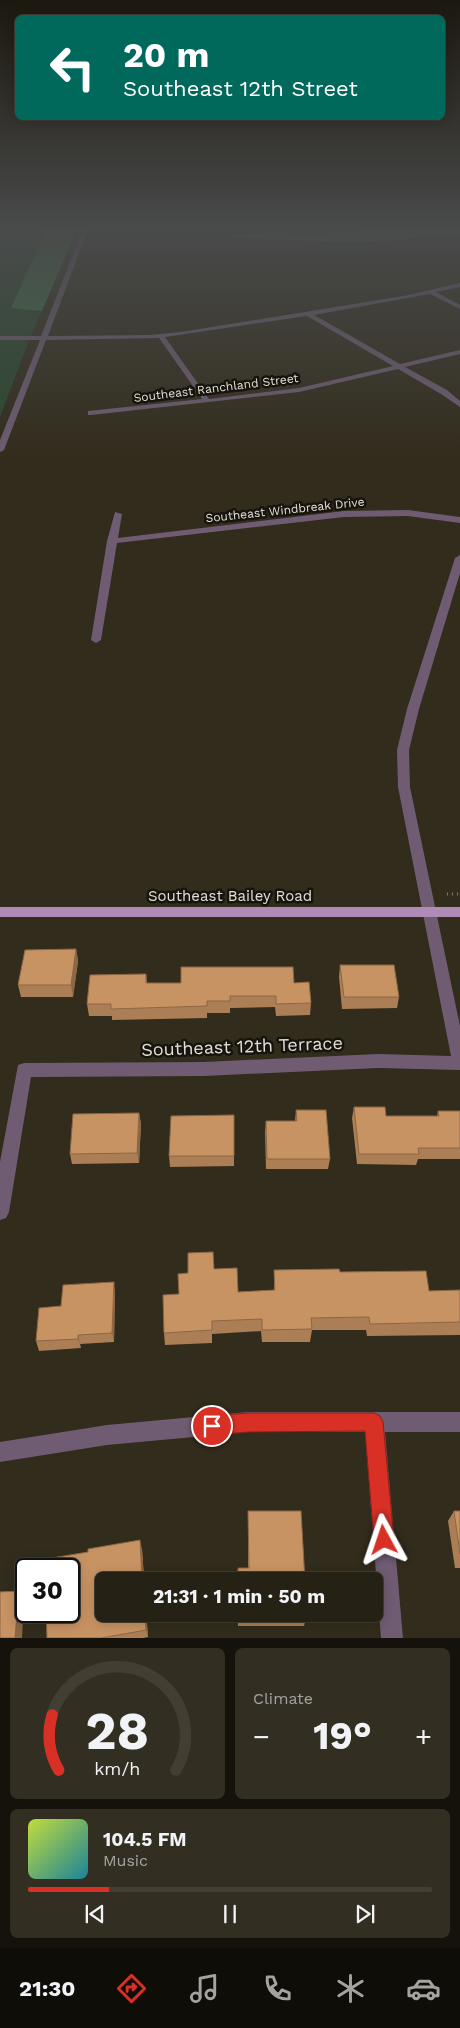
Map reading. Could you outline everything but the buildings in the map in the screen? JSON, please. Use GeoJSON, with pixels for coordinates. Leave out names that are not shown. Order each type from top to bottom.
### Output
{"type":"FeatureCollection","features":[{"type":"Feature","properties":{"kind":"main road","name":"Southeast Bailey Road"},"geometry":{"type":"LineString","coordinates":[[0,912],[460,912]]}},
{"type":"Feature","properties":{"kind":"street"},"geometry":{"type":"LineString","coordinates":[[0,450],[55,305]]}},
{"type":"Feature","properties":{"kind":"street"},"geometry":{"type":"LineString","coordinates":[[0,338],[161,336],[356,305]]}},
{"type":"Feature","properties":{"kind":"street"},"geometry":{"type":"LineString","coordinates":[[308,314],[444,392],[460,406]]}},
{"type":"Feature","properties":{"kind":"street"},"geometry":{"type":"LineString","coordinates":[[161,336],[208,401]]}},
{"type":"Feature","properties":{"kind":"street","name":"Southeast Ranchland Street"},"geometry":{"type":"LineString","coordinates":[[91,413],[299,390],[460,352]]}},
{"type":"Feature","properties":{"kind":"street","name":"Southeast Windbreak Drive"},"geometry":{"type":"LineString","coordinates":[[112,541],[344,514],[408,513],[460,520]]}},
{"type":"Feature","properties":{"kind":"street"},"geometry":{"type":"LineString","coordinates":[[96,640],[118,514]]}},
{"type":"Feature","properties":{"kind":"street"},"geometry":{"type":"LineString","coordinates":[[460,558],[413,709],[403,750],[404,787],[460,1063]]}},
{"type":"Feature","properties":{"kind":"street","name":"Southeast 12th Terrace"},"geometry":{"type":"LineString","coordinates":[[0,1212],[24,1070],[204,1069],[378,1062],[460,1063]]}},
{"type":"Feature","properties":{"kind":"street"},"geometry":{"type":"LineString","coordinates":[[0,1452],[107,1436],[248,1422],[460,1422]]}},
{"type":"Feature","properties":{"kind":"street"},"geometry":{"type":"LineString","coordinates":[[374,1422],[392,1638]]}},
{"type":"Feature","properties":{"kind":"path"},"geometry":{"type":"LineString","coordinates":[[447,894],[460,894]]}},
{"type":"Feature","properties":{"kind":"green space"},"geometry":{"type":"Polygon","coordinates":[[[0,305],[44,305],[26,348],[0,417],[0,305]]]}},
{"type":"Feature","properties":{"kind":"green space"},"geometry":{"type":"Polygon","coordinates":[[[12,305],[44,305],[42,311],[11,308],[12,305]]]}},
{"type":"Feature","properties":{"kind":"route"},"geometry":{"type":"LineString","coordinates":[[212,1426],[248,1422],[374,1422],[384,1540]]}}]}
